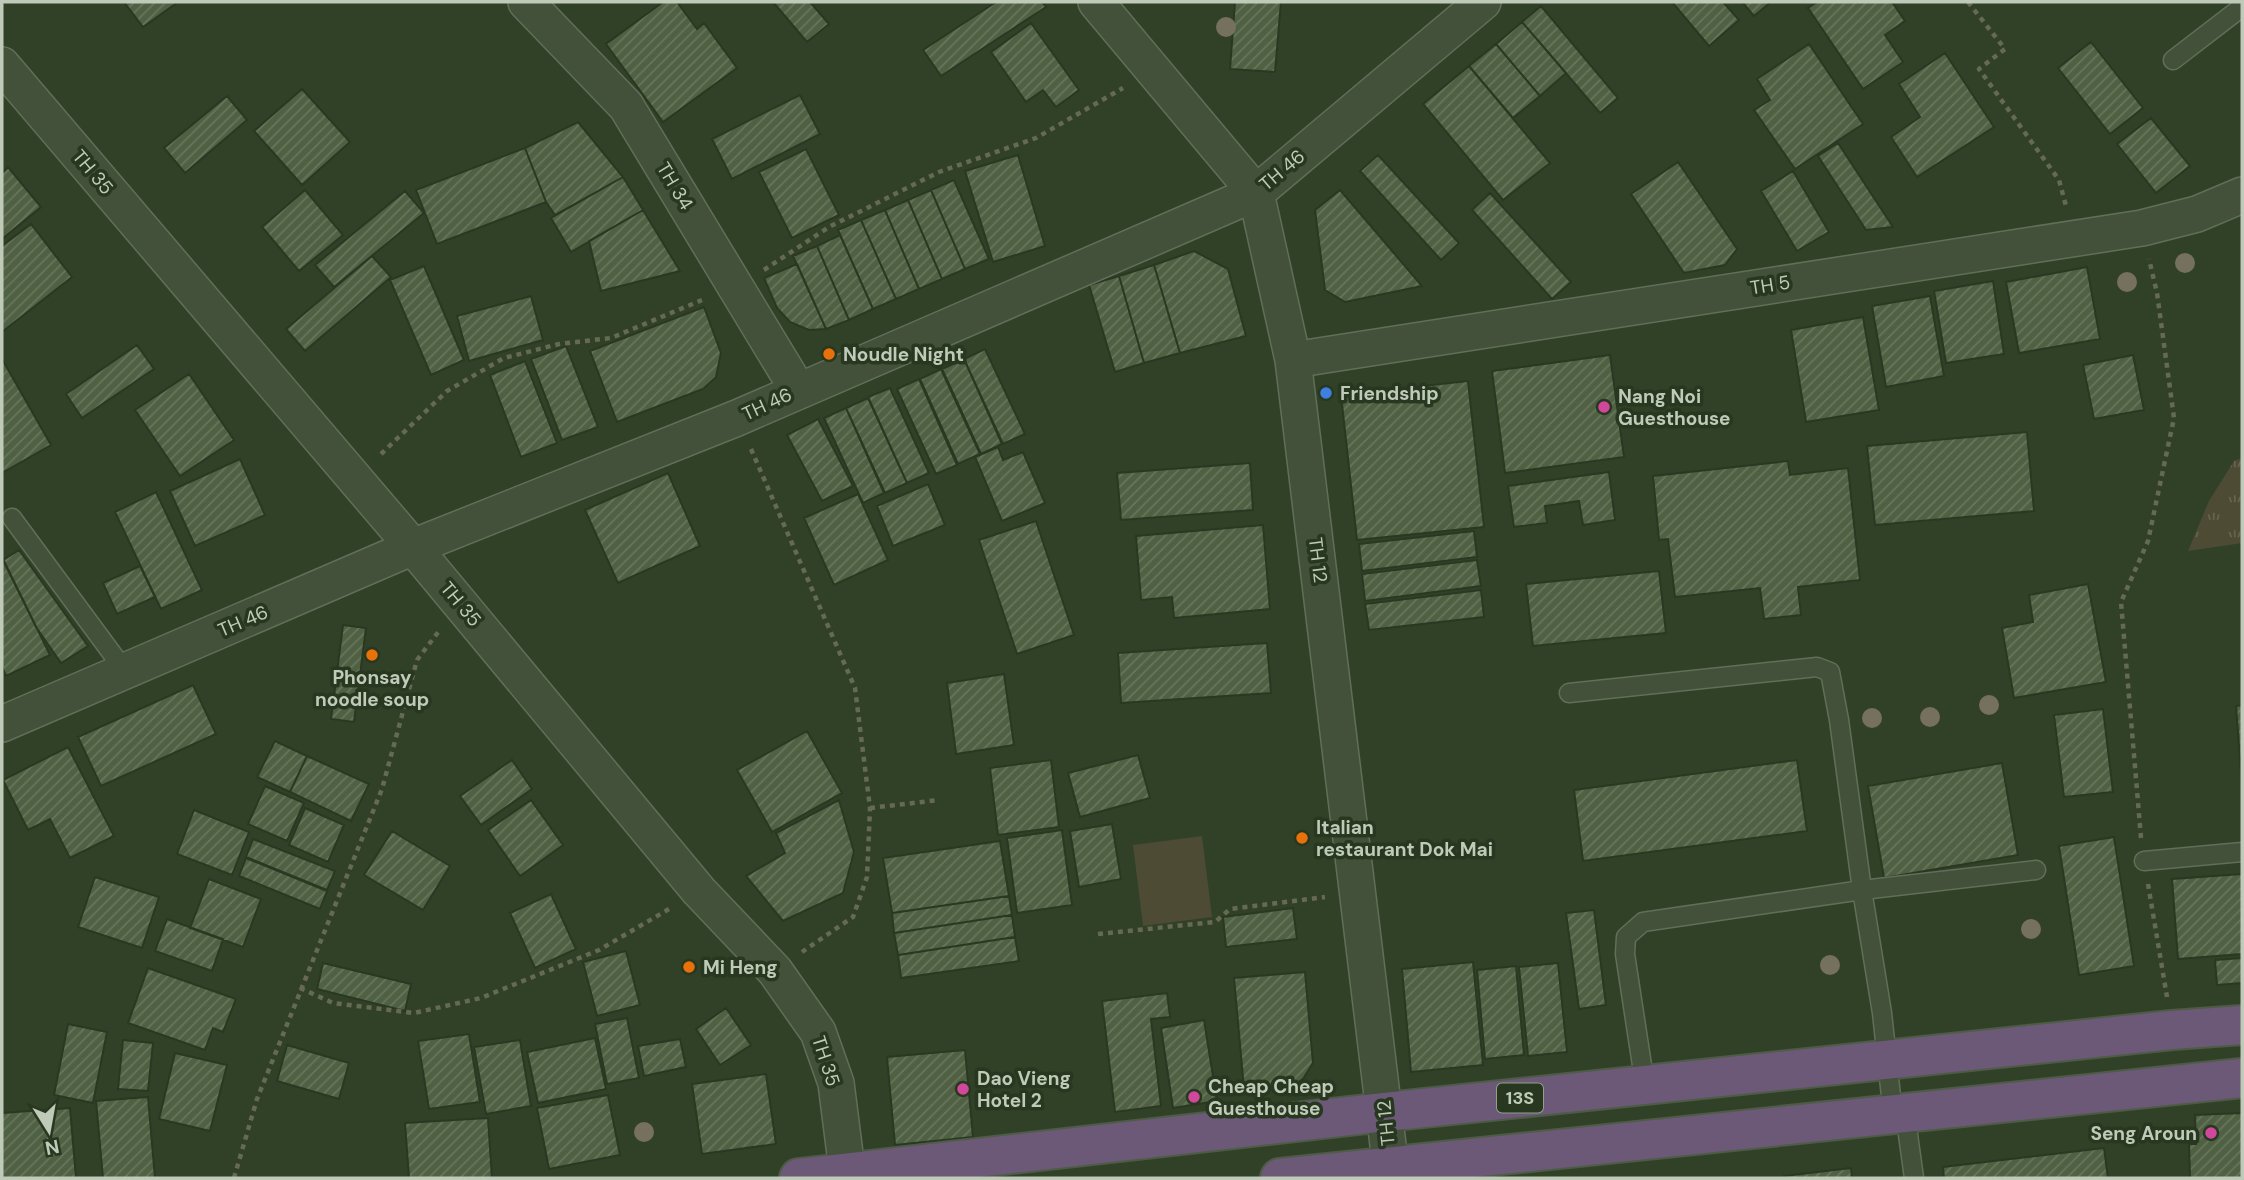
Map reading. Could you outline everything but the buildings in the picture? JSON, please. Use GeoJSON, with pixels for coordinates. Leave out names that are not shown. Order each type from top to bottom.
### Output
{"type":"FeatureCollection","features":[{"type":"Feature","properties":{"kind":"highway","name":"13S"},"geometry":{"type":"LineString","coordinates":[[799,1178],[848,1175],[1385,1112],[2242,1025]]}},
{"type":"Feature","properties":{"kind":"highway"},"geometry":{"type":"LineString","coordinates":[[1280,1178],[1391,1173],[1899,1114],[2242,1078]]}},
{"type":"Feature","properties":{"kind":"street","name":"TH 34"},"geometry":{"type":"LineString","coordinates":[[526,2],[626,106],[798,390]]}},
{"type":"Feature","properties":{"kind":"street","name":"TH 12"},"geometry":{"type":"LineString","coordinates":[[1096,2],[1256,192],[1293,360],[1391,1173]]}},
{"type":"Feature","properties":{"kind":"street","name":"TH 46"},"geometry":{"type":"LineString","coordinates":[[2,724],[413,547],[737,418],[1256,192],[1483,2]]}},
{"type":"Feature","properties":{"kind":"street","name":"TH 35"},"geometry":{"type":"LineString","coordinates":[[2,65],[413,547],[699,891],[775,971],[818,1032],[836,1083],[848,1175]]}},
{"type":"Feature","properties":{"kind":"street","name":"TH 5"},"geometry":{"type":"LineString","coordinates":[[1293,360],[2142,228],[2197,214],[2242,195]]}},
{"type":"Feature","properties":{"kind":"lane"},"geometry":{"type":"LineString","coordinates":[[2173,60],[2242,7]]}},
{"type":"Feature","properties":{"kind":"lane"},"geometry":{"type":"LineString","coordinates":[[12,518],[125,671]]}},
{"type":"Feature","properties":{"kind":"lane"},"geometry":{"type":"LineString","coordinates":[[1569,693],[1817,667],[1830,672],[1888,1061],[1914,1178]]}},
{"type":"Feature","properties":{"kind":"lane"},"geometry":{"type":"LineString","coordinates":[[2144,861],[2242,852]]}},
{"type":"Feature","properties":{"kind":"lane"},"geometry":{"type":"LineString","coordinates":[[1645,1085],[1625,954],[1626,937],[1643,922],[1862,890],[2036,870]]}},
{"type":"Feature","properties":{"kind":"path"},"geometry":{"type":"LineString","coordinates":[[1968,2],[2005,49],[1979,69],[2059,180],[2074,237]]}},
{"type":"Feature","properties":{"kind":"path"},"geometry":{"type":"LineString","coordinates":[[352,477],[393,445],[447,391],[505,358],[559,344],[611,338],[735,286],[829,227],[939,172],[1036,138],[1153,70]]}},
{"type":"Feature","properties":{"kind":"path"},"geometry":{"type":"LineString","coordinates":[[2142,228],[2157,293],[2175,418],[2148,541],[2121,602],[2144,861],[2172,1030]]}},
{"type":"Feature","properties":{"kind":"path"},"geometry":{"type":"LineString","coordinates":[[737,418],[855,688],[870,808],[867,877],[853,917],[775,971]]}},
{"type":"Feature","properties":{"kind":"path"},"geometry":{"type":"LineString","coordinates":[[234,1178],[257,1099],[382,789],[417,660],[460,603]]}},
{"type":"Feature","properties":{"kind":"path"},"geometry":{"type":"LineString","coordinates":[[870,808],[939,800]]}},
{"type":"Feature","properties":{"kind":"path"},"geometry":{"type":"LineString","coordinates":[[300,988],[333,1003],[414,1013],[481,998],[599,950],[699,891]]}},
{"type":"Feature","properties":{"kind":"path"},"geometry":{"type":"LineString","coordinates":[[1098,934],[1215,922],[1230,909],[1357,894]]}},
{"type":"Feature","properties":{"kind":"green space"},"geometry":{"type":"Polygon","coordinates":[[[2242,458],[2242,543],[2188,551],[2209,501],[2234,461],[2242,458]]]}},
{"type":"Feature","properties":{"kind":"green space"},"geometry":{"type":"Polygon","coordinates":[[[1202,836],[1212,917],[1143,926],[1133,845],[1202,836]]]}},
{"type":"Feature","properties":{"kind":"place","name":"Noudle Night"},"geometry":{"type":"Point","coordinates":[829,354]}},
{"type":"Feature","properties":{"kind":"place","name":"Friendship"},"geometry":{"type":"Point","coordinates":[1326,393]}},
{"type":"Feature","properties":{"kind":"place","name":"Nang Noi Guesthouse"},"geometry":{"type":"Point","coordinates":[1604,407]}},
{"type":"Feature","properties":{"kind":"place","name":"Phonsay noodle soup"},"geometry":{"type":"Point","coordinates":[372,655]}},
{"type":"Feature","properties":{"kind":"place","name":"Italian restaurant Dok Mai"},"geometry":{"type":"Point","coordinates":[1302,838]}},
{"type":"Feature","properties":{"kind":"place","name":"Mi Heng"},"geometry":{"type":"Point","coordinates":[689,967]}},
{"type":"Feature","properties":{"kind":"place","name":"Dao Vieng Hotel 2"},"geometry":{"type":"Point","coordinates":[963,1089]}},
{"type":"Feature","properties":{"kind":"place","name":"Cheap Cheap Guesthouse"},"geometry":{"type":"Point","coordinates":[1194,1097]}},
{"type":"Feature","properties":{"kind":"place","name":"Seng Aroun"},"geometry":{"type":"Point","coordinates":[2211,1133]}}]}
